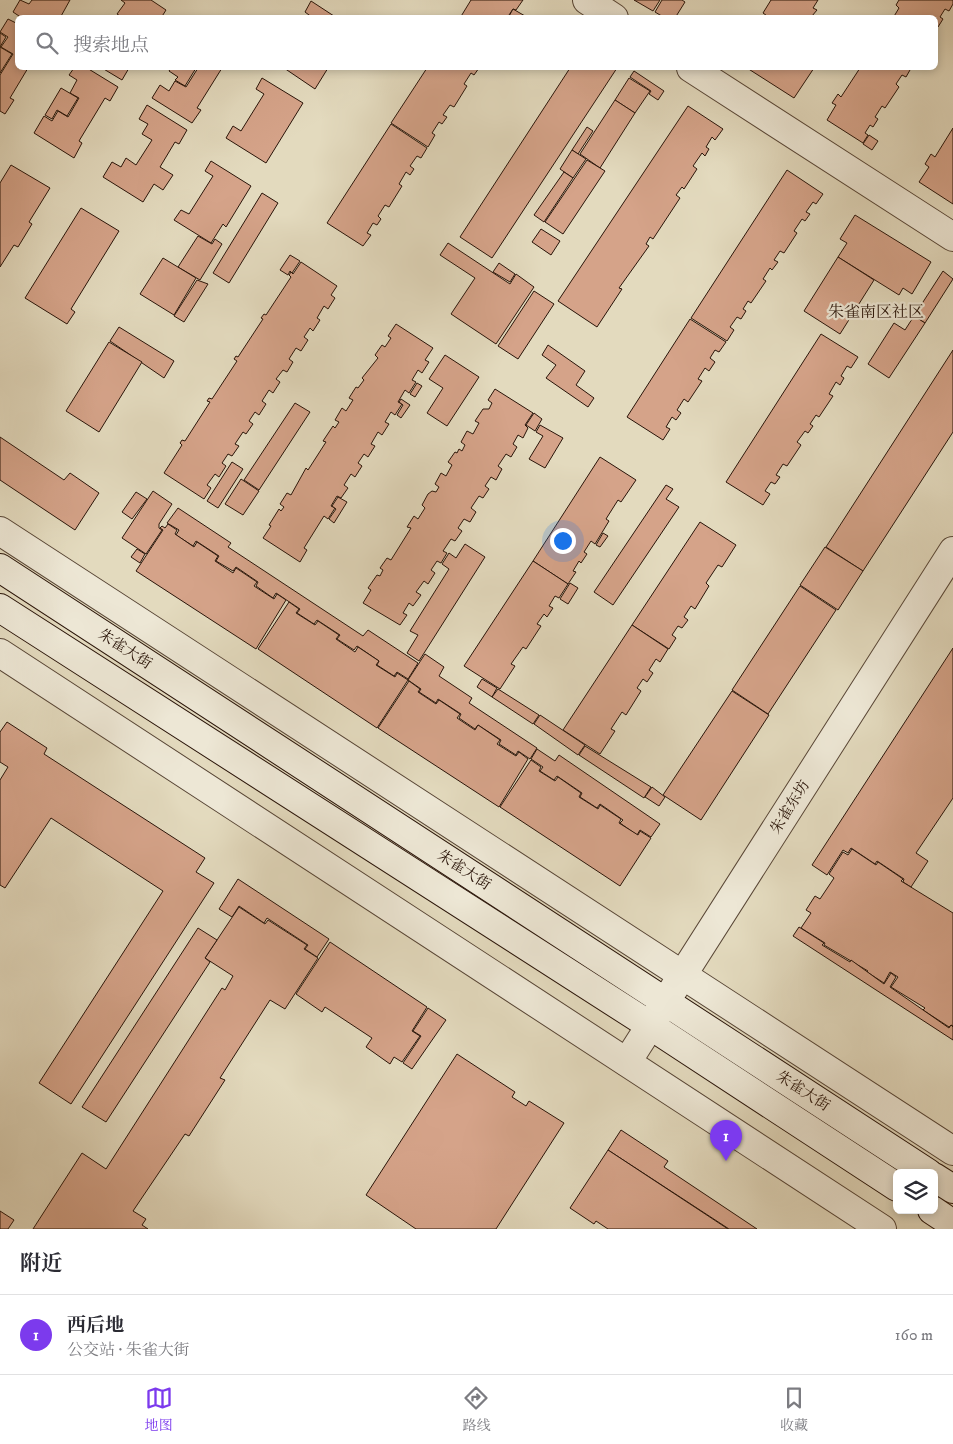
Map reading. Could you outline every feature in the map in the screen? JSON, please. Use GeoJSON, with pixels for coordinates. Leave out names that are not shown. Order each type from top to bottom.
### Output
{"type":"FeatureCollection","features":[{"type":"Feature","properties":{"kind":"street"},"geometry":{"type":"LineString","coordinates":[[587,0],[610,15]]}},
{"type":"Feature","properties":{"kind":"street"},"geometry":{"type":"LineString","coordinates":[[694,70],[953,237]]}},
{"type":"Feature","properties":{"kind":"street"},"geometry":{"type":"LineString","coordinates":[[0,531],[953,1151]]}},
{"type":"Feature","properties":{"kind":"street","name":"朱雀东坊"},"geometry":{"type":"LineString","coordinates":[[627,1062],[953,551]]}},
{"type":"Feature","properties":{"kind":"street","name":"朱雀大街"},"geometry":{"type":"LineString","coordinates":[[0,568],[922,1169]]}},
{"type":"Feature","properties":{"kind":"street","name":"朱雀大街"},"geometry":{"type":"LineString","coordinates":[[0,608],[651,1026],[893,1184]]}},
{"type":"Feature","properties":{"kind":"street"},"geometry":{"type":"LineString","coordinates":[[0,653],[882,1229]]}},
{"type":"Feature","properties":{"kind":"street"},"geometry":{"type":"LineString","coordinates":[[938,1180],[953,1189]]}},
{"type":"Feature","properties":{"kind":"street"},"geometry":{"type":"LineString","coordinates":[[938,1214],[953,1224]]}},
{"type":"Feature","properties":{"kind":"building"},"geometry":{"type":"Polygon","coordinates":[[[20,0],[29,4],[32,0],[70,0],[62,15],[18,15],[13,12],[20,0]]]}},
{"type":"Feature","properties":{"kind":"building"},"geometry":{"type":"Polygon","coordinates":[[[121,0],[151,0],[166,10],[163,15],[118,15],[117,14],[125,3],[121,0]]]}},
{"type":"Feature","properties":{"kind":"building"},"geometry":{"type":"Polygon","coordinates":[[[471,0],[523,0],[516,10],[513,9],[509,15],[462,15],[471,0]]]}},
{"type":"Feature","properties":{"kind":"building"},"geometry":{"type":"Polygon","coordinates":[[[634,0],[660,0],[653,11],[634,0]]]}},
{"type":"Feature","properties":{"kind":"building"},"geometry":{"type":"Polygon","coordinates":[[[662,0],[682,0],[685,2],[677,15],[660,15],[655,12],[662,0]]]}},
{"type":"Feature","properties":{"kind":"building"},"geometry":{"type":"Polygon","coordinates":[[[771,0],[818,0],[813,8],[817,10],[813,15],[766,15],[763,13],[771,0]]]}},
{"type":"Feature","properties":{"kind":"building"},"geometry":{"type":"Polygon","coordinates":[[[899,0],[953,0],[949,11],[945,9],[940,17],[943,19],[938,27],[938,15],[895,15],[899,8],[896,5],[899,0]]]}},
{"type":"Feature","properties":{"kind":"building"},"geometry":{"type":"Polygon","coordinates":[[[311,1],[332,15],[309,15],[305,12],[311,1]]]}},
{"type":"Feature","properties":{"kind":"building"},"geometry":{"type":"Polygon","coordinates":[[[513,9],[523,15],[510,15],[513,9]]]}},
{"type":"Feature","properties":{"kind":"building"},"geometry":{"type":"Polygon","coordinates":[[[8,19],[15,22],[15,70],[27,70],[10,98],[14,100],[5,114],[0,111],[0,75],[13,54],[1,47],[8,37],[0,32],[8,19]]]}},
{"type":"Feature","properties":{"kind":"building"},"geometry":{"type":"Polygon","coordinates":[[[0,33],[6,37],[0,47],[0,33]]]}},
{"type":"Feature","properties":{"kind":"building"},"geometry":{"type":"Polygon","coordinates":[[[0,47],[12,54],[0,73],[0,47]]]}},
{"type":"Feature","properties":{"kind":"building"},"geometry":{"type":"Polygon","coordinates":[[[73,70],[90,70],[118,87],[110,101],[105,98],[79,141],[82,143],[74,158],[34,133],[44,116],[52,121],[58,111],[68,117],[79,98],[70,93],[77,80],[69,75],[73,70]]]}},
{"type":"Feature","properties":{"kind":"building"},"geometry":{"type":"Polygon","coordinates":[[[105,70],[128,70],[122,80],[105,70]]]}},
{"type":"Feature","properties":{"kind":"building"},"geometry":{"type":"Polygon","coordinates":[[[195,70],[185,86],[175,80],[178,77],[169,71],[195,70]]]}},
{"type":"Feature","properties":{"kind":"building"},"geometry":{"type":"Polygon","coordinates":[[[197,70],[221,70],[197,108],[201,110],[192,123],[152,98],[160,85],[169,91],[175,81],[186,87],[197,70]]]}},
{"type":"Feature","properties":{"kind":"building"},"geometry":{"type":"Polygon","coordinates":[[[287,70],[327,70],[315,89],[287,70]]]}},
{"type":"Feature","properties":{"kind":"building"},"geometry":{"type":"Polygon","coordinates":[[[426,70],[478,70],[474,75],[471,73],[464,84],[467,86],[454,107],[450,105],[443,115],[447,117],[442,124],[439,122],[432,133],[435,135],[428,147],[391,123],[426,70]]]}},
{"type":"Feature","properties":{"kind":"building"},"geometry":{"type":"Polygon","coordinates":[[[569,70],[616,70],[492,258],[460,237],[569,70]]]}},
{"type":"Feature","properties":{"kind":"building"},"geometry":{"type":"Polygon","coordinates":[[[750,70],[813,70],[794,98],[750,70]]]}},
{"type":"Feature","properties":{"kind":"building"},"geometry":{"type":"Polygon","coordinates":[[[859,70],[910,70],[906,77],[902,75],[896,84],[899,87],[885,108],[882,106],[875,117],[878,119],[873,127],[870,125],[865,133],[868,135],[863,143],[827,120],[836,105],[832,103],[838,94],[841,97],[859,70]]]}},
{"type":"Feature","properties":{"kind":"building"},"geometry":{"type":"Polygon","coordinates":[[[634,71],[664,91],[658,100],[649,94],[651,91],[630,77],[634,71]]]}},
{"type":"Feature","properties":{"kind":"building"},"geometry":{"type":"Polygon","coordinates":[[[262,78],[303,103],[266,163],[226,138],[233,126],[241,131],[264,94],[256,89],[262,78]]]}},
{"type":"Feature","properties":{"kind":"building"},"geometry":{"type":"Polygon","coordinates":[[[629,78],[650,91],[635,113],[615,100],[629,78]]]}},
{"type":"Feature","properties":{"kind":"building"},"geometry":{"type":"Polygon","coordinates":[[[61,88],[78,98],[67,116],[57,110],[52,119],[45,115],[61,88]]]}},
{"type":"Feature","properties":{"kind":"building"},"geometry":{"type":"Polygon","coordinates":[[[615,100],[635,113],[600,168],[580,154],[615,100]]]}},
{"type":"Feature","properties":{"kind":"building"},"geometry":{"type":"Polygon","coordinates":[[[147,105],[187,130],[179,144],[175,142],[160,167],[173,175],[163,190],[154,184],[143,202],[103,177],[112,162],[121,167],[126,158],[136,165],[152,140],[142,134],[148,124],[139,119],[147,105]]]}},
{"type":"Feature","properties":{"kind":"building"},"geometry":{"type":"Polygon","coordinates":[[[688,106],[723,129],[715,140],[712,137],[706,147],[709,149],[705,156],[702,153],[693,166],[697,169],[684,189],[682,187],[676,195],[680,198],[653,239],[650,237],[646,244],[649,246],[619,288],[622,289],[597,327],[558,301],[688,106]]]}},
{"type":"Feature","properties":{"kind":"building"},"geometry":{"type":"Polygon","coordinates":[[[391,124],[427,148],[421,158],[417,156],[410,166],[414,169],[410,175],[406,172],[399,184],[402,186],[389,207],[385,205],[378,216],[381,219],[377,225],[373,223],[367,233],[371,235],[363,246],[327,223],[391,124]]]}},
{"type":"Feature","properties":{"kind":"building"},"geometry":{"type":"Polygon","coordinates":[[[587,127],[593,131],[578,154],[572,150],[587,127]]]}},
{"type":"Feature","properties":{"kind":"building"},"geometry":{"type":"Polygon","coordinates":[[[953,128],[953,204],[919,182],[929,167],[925,164],[931,154],[935,157],[953,128]]]}},
{"type":"Feature","properties":{"kind":"building"},"geometry":{"type":"Polygon","coordinates":[[[869,135],[878,141],[872,150],[863,144],[869,135]]]}},
{"type":"Feature","properties":{"kind":"building"},"geometry":{"type":"Polygon","coordinates":[[[572,150],[586,159],[573,178],[560,169],[572,150]]]}},
{"type":"Feature","properties":{"kind":"building"},"geometry":{"type":"Polygon","coordinates":[[[587,160],[605,171],[563,234],[545,222],[587,160]]]}},
{"type":"Feature","properties":{"kind":"building"},"geometry":{"type":"Polygon","coordinates":[[[211,161],[251,186],[226,227],[223,224],[211,243],[174,220],[181,210],[189,214],[213,176],[205,171],[211,161]]]}},
{"type":"Feature","properties":{"kind":"building"},"geometry":{"type":"Polygon","coordinates":[[[11,165],[50,188],[29,222],[32,224],[18,247],[14,245],[0,267],[0,183],[11,165]]]}},
{"type":"Feature","properties":{"kind":"building"},"geometry":{"type":"Polygon","coordinates":[[[787,170],[823,194],[816,204],[813,202],[806,212],[810,214],[805,221],[802,219],[794,231],[797,233],[784,253],[780,251],[774,260],[778,262],[772,270],[770,268],[763,279],[766,281],[751,303],[748,301],[743,309],[746,311],[741,319],[737,317],[730,327],[734,330],[727,341],[691,318],[787,170]]]}},
{"type":"Feature","properties":{"kind":"building"},"geometry":{"type":"Polygon","coordinates":[[[564,172],[573,178],[544,222],[534,215],[564,172]]]}},
{"type":"Feature","properties":{"kind":"building"},"geometry":{"type":"Polygon","coordinates":[[[262,193],[278,203],[229,283],[213,273],[262,193]]]}},
{"type":"Feature","properties":{"kind":"building"},"geometry":{"type":"Polygon","coordinates":[[[81,208],[119,231],[71,309],[75,312],[67,324],[25,298],[81,208]]]}},
{"type":"Feature","properties":{"kind":"building"},"geometry":{"type":"Polygon","coordinates":[[[855,215],[931,262],[912,294],[903,288],[899,295],[838,257],[847,243],[840,239],[855,215]]]}},
{"type":"Feature","properties":{"kind":"building"},"geometry":{"type":"Polygon","coordinates":[[[541,229],[560,241],[551,255],[532,242],[541,229]]]}},
{"type":"Feature","properties":{"kind":"building"},"geometry":{"type":"Polygon","coordinates":[[[198,236],[212,244],[215,239],[222,244],[200,280],[178,267],[198,236]]]}},
{"type":"Feature","properties":{"kind":"building"},"geometry":{"type":"Polygon","coordinates":[[[448,243],[510,284],[516,274],[534,287],[496,344],[451,314],[475,278],[440,255],[448,243]]]}},
{"type":"Feature","properties":{"kind":"building"},"geometry":{"type":"Polygon","coordinates":[[[290,255],[300,261],[292,273],[290,271],[288,275],[280,270],[290,255]]]}},
{"type":"Feature","properties":{"kind":"building"},"geometry":{"type":"Polygon","coordinates":[[[838,257],[874,280],[840,334],[804,311],[838,257]]]}},
{"type":"Feature","properties":{"kind":"building"},"geometry":{"type":"Polygon","coordinates":[[[163,258],[196,278],[174,315],[140,294],[163,258]]]}},
{"type":"Feature","properties":{"kind":"building"},"geometry":{"type":"Polygon","coordinates":[[[301,262],[337,286],[331,295],[335,298],[328,309],[324,306],[317,318],[320,320],[313,331],[310,328],[304,337],[308,340],[301,351],[296,348],[289,359],[293,362],[287,372],[283,370],[276,379],[280,382],[273,393],[269,390],[262,401],[266,404],[259,415],[255,412],[249,421],[253,424],[246,434],[243,432],[235,444],[239,446],[232,456],[228,454],[222,463],[226,466],[219,477],[215,474],[207,485],[211,488],[204,499],[164,473],[182,445],[180,443],[182,440],[185,441],[210,402],[207,401],[209,398],[212,399],[237,361],[234,359],[236,356],[238,357],[263,319],[261,318],[264,314],[266,315],[291,277],[289,275],[291,272],[293,274],[301,262]]]}},
{"type":"Feature","properties":{"kind":"building"},"geometry":{"type":"Polygon","coordinates":[[[499,263],[515,274],[510,282],[493,272],[499,263]]]}},
{"type":"Feature","properties":{"kind":"building"},"geometry":{"type":"Polygon","coordinates":[[[943,271],[953,279],[925,323],[914,316],[943,271]]]}},
{"type":"Feature","properties":{"kind":"building"},"geometry":{"type":"Polygon","coordinates":[[[197,280],[208,284],[184,322],[174,316],[197,280]]]}},
{"type":"Feature","properties":{"kind":"building"},"geometry":{"type":"Polygon","coordinates":[[[534,291],[554,304],[518,359],[498,346],[534,291]]]}},
{"type":"Feature","properties":{"kind":"building"},"geometry":{"type":"Polygon","coordinates":[[[914,316],[925,323],[889,378],[868,364],[894,323],[905,330],[914,316]]]}},
{"type":"Feature","properties":{"kind":"building"},"geometry":{"type":"Polygon","coordinates":[[[690,319],[726,342],[719,352],[715,350],[710,358],[715,362],[709,371],[705,368],[698,379],[702,381],[688,402],[684,399],[677,410],[681,413],[676,420],[672,417],[666,427],[670,429],[663,440],[627,417],[690,319]]]}},
{"type":"Feature","properties":{"kind":"building"},"geometry":{"type":"Polygon","coordinates":[[[396,324],[433,348],[425,360],[429,362],[422,373],[418,370],[412,380],[416,382],[409,393],[405,390],[398,402],[402,404],[395,415],[391,412],[385,422],[389,424],[382,435],[378,432],[371,444],[375,446],[368,457],[364,454],[358,463],[362,466],[355,477],[351,474],[344,485],[348,488],[341,498],[337,496],[331,506],[335,508],[328,519],[324,516],[304,548],[307,550],[300,562],[263,538],[279,509],[281,511],[284,507],[280,504],[287,493],[291,495],[306,468],[308,470],[326,442],[323,441],[333,426],[335,428],[339,422],[335,420],[342,408],[346,411],[353,400],[349,398],[356,387],[358,388],[364,380],[362,378],[378,358],[375,355],[382,345],[385,347],[391,338],[388,336],[396,324]]]}},
{"type":"Feature","properties":{"kind":"building"},"geometry":{"type":"Polygon","coordinates":[[[119,327],[174,361],[164,378],[110,341],[119,327]]]}},
{"type":"Feature","properties":{"kind":"building"},"geometry":{"type":"Polygon","coordinates":[[[821,334],[858,357],[851,368],[847,366],[841,376],[844,378],[840,385],[836,382],[829,394],[833,396],[819,417],[816,415],[810,424],[813,426],[808,433],[805,431],[797,442],[801,445],[787,466],[783,464],[776,475],[780,477],[775,484],[771,482],[765,491],[770,494],[763,505],[726,482],[821,334]]]}},
{"type":"Feature","properties":{"kind":"building"},"geometry":{"type":"Polygon","coordinates":[[[109,342],[142,362],[99,432],[66,411],[109,342]]]}},
{"type":"Feature","properties":{"kind":"building"},"geometry":{"type":"Polygon","coordinates":[[[548,345],[585,371],[576,385],[594,398],[588,407],[546,378],[556,365],[542,355],[548,345]]]}},
{"type":"Feature","properties":{"kind":"building"},"geometry":{"type":"Polygon","coordinates":[[[953,350],[953,432],[863,571],[826,547],[953,350]]]}},
{"type":"Feature","properties":{"kind":"building"},"geometry":{"type":"Polygon","coordinates":[[[445,355],[479,377],[447,426],[427,413],[443,388],[429,379],[445,355]]]}},
{"type":"Feature","properties":{"kind":"building"},"geometry":{"type":"Polygon","coordinates":[[[417,383],[422,386],[415,397],[410,394],[417,383]]]}},
{"type":"Feature","properties":{"kind":"building"},"geometry":{"type":"Polygon","coordinates":[[[495,389],[533,413],[525,425],[528,428],[523,438],[518,435],[513,444],[517,447],[511,457],[506,454],[498,466],[502,469],[496,480],[491,477],[485,486],[489,489],[483,498],[479,496],[471,508],[476,512],[470,522],[464,519],[458,528],[462,531],[455,541],[451,539],[443,551],[447,553],[441,563],[437,561],[431,570],[435,573],[428,584],[424,581],[416,592],[421,595],[413,606],[409,603],[403,613],[407,615],[400,625],[363,603],[371,590],[368,588],[377,575],[380,576],[383,570],[380,568],[387,558],[391,560],[411,528],[407,527],[414,516],[418,519],[425,508],[422,505],[428,494],[432,491],[436,492],[439,487],[435,484],[441,473],[446,476],[452,465],[448,462],[455,452],[457,453],[459,449],[462,451],[465,445],[461,442],[467,431],[473,434],[479,423],[475,421],[483,409],[489,409],[492,403],[488,400],[495,389]]]}},
{"type":"Feature","properties":{"kind":"building"},"geometry":{"type":"Polygon","coordinates":[[[401,399],[410,405],[401,418],[397,415],[403,405],[399,402],[401,399]]]}},
{"type":"Feature","properties":{"kind":"building"},"geometry":{"type":"Polygon","coordinates":[[[295,403],[310,412],[259,490],[244,480],[295,403]]]}},
{"type":"Feature","properties":{"kind":"building"},"geometry":{"type":"Polygon","coordinates":[[[534,413],[542,419],[535,431],[526,425],[534,413]]]}},
{"type":"Feature","properties":{"kind":"building"},"geometry":{"type":"Polygon","coordinates":[[[540,425],[563,438],[545,468],[529,459],[543,436],[536,432],[540,425]]]}},
{"type":"Feature","properties":{"kind":"building"},"geometry":{"type":"Polygon","coordinates":[[[0,437],[64,480],[70,473],[99,493],[75,530],[0,480],[0,437]]]}},
{"type":"Feature","properties":{"kind":"building"},"geometry":{"type":"Polygon","coordinates":[[[600,457],[636,480],[621,502],[618,500],[606,519],[609,521],[595,544],[591,541],[584,552],[587,554],[581,563],[579,561],[573,571],[576,572],[568,584],[533,561],[600,457]]]}},
{"type":"Feature","properties":{"kind":"building"},"geometry":{"type":"Polygon","coordinates":[[[232,462],[243,469],[218,508],[207,501],[232,462]]]}},
{"type":"Feature","properties":{"kind":"building"},"geometry":{"type":"Polygon","coordinates":[[[241,479],[259,491],[243,515],[225,504],[241,479]]]}},
{"type":"Feature","properties":{"kind":"building"},"geometry":{"type":"Polygon","coordinates":[[[666,485],[673,489],[666,499],[679,507],[613,605],[594,592],[666,485]]]}},
{"type":"Feature","properties":{"kind":"building"},"geometry":{"type":"Polygon","coordinates":[[[153,491],[172,504],[159,524],[159,528],[162,530],[146,554],[122,538],[153,491]]]}},
{"type":"Feature","properties":{"kind":"building"},"geometry":{"type":"Polygon","coordinates":[[[136,492],[147,499],[132,519],[122,512],[136,492]]]}},
{"type":"Feature","properties":{"kind":"building"},"geometry":{"type":"Polygon","coordinates":[[[338,497],[347,502],[334,523],[329,519],[336,509],[332,506],[338,497]]]}},
{"type":"Feature","properties":{"kind":"building"},"geometry":{"type":"Polygon","coordinates":[[[178,508],[231,543],[228,547],[363,636],[368,630],[418,663],[408,679],[397,672],[394,676],[377,665],[379,661],[357,646],[354,650],[337,639],[340,635],[317,620],[314,624],[297,613],[300,609],[276,593],[273,598],[256,586],[258,582],[236,567],[233,571],[216,561],[219,556],[196,541],[193,546],[176,535],[179,530],[167,523],[178,508]]]}},
{"type":"Feature","properties":{"kind":"building"},"geometry":{"type":"Polygon","coordinates":[[[700,522],[736,545],[722,567],[718,565],[706,583],[709,586],[695,609],[691,606],[684,617],[688,620],[682,628],[678,626],[672,635],[676,638],[669,649],[632,625],[700,522]]]}},
{"type":"Feature","properties":{"kind":"building"},"geometry":{"type":"Polygon","coordinates":[[[168,524],[177,530],[175,534],[194,547],[197,542],[218,556],[215,561],[233,573],[236,568],[257,582],[254,586],[274,599],[277,594],[286,600],[256,649],[136,571],[163,530],[160,528],[162,526],[165,528],[168,524]]]}},
{"type":"Feature","properties":{"kind":"building"},"geometry":{"type":"Polygon","coordinates":[[[603,533],[608,536],[600,547],[596,545],[603,533]]]}},
{"type":"Feature","properties":{"kind":"building"},"geometry":{"type":"Polygon","coordinates":[[[465,544],[485,557],[419,661],[407,653],[418,635],[410,631],[449,569],[442,564],[449,553],[456,558],[465,544]]]}},
{"type":"Feature","properties":{"kind":"building"},"geometry":{"type":"Polygon","coordinates":[[[825,547],[863,571],[838,610],[800,585],[825,547]]]}},
{"type":"Feature","properties":{"kind":"building"},"geometry":{"type":"Polygon","coordinates":[[[137,549],[145,554],[140,563],[131,557],[137,549]]]}},
{"type":"Feature","properties":{"kind":"building"},"geometry":{"type":"Polygon","coordinates":[[[533,561],[568,584],[559,598],[555,596],[549,606],[553,608],[547,617],[544,614],[537,624],[541,626],[526,649],[523,647],[511,664],[515,666],[500,689],[464,666],[533,561]]]}},
{"type":"Feature","properties":{"kind":"building"},"geometry":{"type":"Polygon","coordinates":[[[570,583],[578,588],[568,604],[560,599],[570,583]]]}},
{"type":"Feature","properties":{"kind":"building"},"geometry":{"type":"Polygon","coordinates":[[[800,586],[836,610],[768,714],[732,690],[800,586]]]}},
{"type":"Feature","properties":{"kind":"building"},"geometry":{"type":"Polygon","coordinates":[[[289,602],[299,609],[296,613],[315,625],[318,621],[339,635],[336,639],[355,652],[358,647],[379,661],[376,665],[395,677],[397,673],[408,680],[377,728],[258,649],[289,602]]]}},
{"type":"Feature","properties":{"kind":"building"},"geometry":{"type":"Polygon","coordinates":[[[632,625],[668,649],[660,662],[656,659],[649,670],[653,673],[647,682],[643,679],[637,688],[641,691],[626,715],[622,712],[611,729],[615,731],[600,754],[563,730],[632,625]]]}},
{"type":"Feature","properties":{"kind":"building"},"geometry":{"type":"Polygon","coordinates":[[[953,648],[953,798],[916,853],[928,861],[911,887],[903,882],[904,879],[877,861],[875,864],[851,848],[848,853],[843,850],[827,875],[812,865],[953,648]]]}},
{"type":"Feature","properties":{"kind":"building"},"geometry":{"type":"Polygon","coordinates":[[[425,654],[444,667],[439,676],[472,698],[469,703],[537,748],[530,759],[518,751],[516,755],[499,744],[501,740],[478,725],[475,729],[459,718],[461,714],[438,699],[436,703],[419,692],[421,689],[408,680],[425,654]]]}},
{"type":"Feature","properties":{"kind":"building"},"geometry":{"type":"Polygon","coordinates":[[[482,679],[497,688],[492,697],[477,687],[482,679]]]}},
{"type":"Feature","properties":{"kind":"building"},"geometry":{"type":"Polygon","coordinates":[[[409,681],[420,689],[418,692],[436,704],[439,700],[460,714],[457,718],[475,730],[478,725],[500,740],[497,744],[516,756],[519,752],[528,759],[499,807],[378,728],[409,681]]]}},
{"type":"Feature","properties":{"kind":"building"},"geometry":{"type":"Polygon","coordinates":[[[498,689],[539,715],[533,724],[492,697],[498,689]]]}},
{"type":"Feature","properties":{"kind":"building"},"geometry":{"type":"Polygon","coordinates":[[[732,691],[769,715],[701,820],[663,795],[732,691]]]}},
{"type":"Feature","properties":{"kind":"building"},"geometry":{"type":"Polygon","coordinates":[[[540,715],[585,745],[578,755],[534,724],[540,715]]]}},
{"type":"Feature","properties":{"kind":"building"},"geometry":{"type":"Polygon","coordinates":[[[7,722],[47,748],[44,754],[205,858],[196,872],[214,883],[71,1104],[39,1083],[163,891],[51,818],[5,888],[0,885],[0,780],[8,767],[0,762],[0,732],[7,722]]]}},
{"type":"Feature","properties":{"kind":"building"},"geometry":{"type":"Polygon","coordinates":[[[585,746],[651,787],[644,798],[579,755],[585,746]]]}},
{"type":"Feature","properties":{"kind":"building"},"geometry":{"type":"Polygon","coordinates":[[[537,749],[555,761],[559,755],[660,824],[651,837],[640,830],[637,835],[620,823],[623,820],[600,804],[597,808],[580,797],[582,793],[557,776],[554,780],[540,771],[543,767],[531,759],[537,749]]]}},
{"type":"Feature","properties":{"kind":"building"},"geometry":{"type":"Polygon","coordinates":[[[531,760],[541,767],[539,771],[555,781],[558,777],[581,793],[579,797],[598,809],[600,805],[621,819],[619,823],[638,835],[640,831],[651,838],[620,886],[500,807],[531,760]]]}},
{"type":"Feature","properties":{"kind":"building"},"geometry":{"type":"Polygon","coordinates":[[[652,787],[665,797],[659,806],[645,797],[652,787]]]}},
{"type":"Feature","properties":{"kind":"building"},"geometry":{"type":"Polygon","coordinates":[[[852,849],[876,865],[878,862],[903,879],[901,881],[953,913],[953,1026],[949,1027],[923,1010],[925,1008],[891,987],[898,977],[890,972],[884,983],[801,928],[811,913],[806,910],[815,896],[820,899],[834,878],[829,874],[843,852],[848,855],[852,849]]]}},
{"type":"Feature","properties":{"kind":"building"},"geometry":{"type":"Polygon","coordinates":[[[238,879],[329,939],[317,957],[305,949],[308,945],[267,918],[264,923],[239,906],[232,917],[219,909],[238,879]]]}},
{"type":"Feature","properties":{"kind":"building"},"geometry":{"type":"Polygon","coordinates":[[[239,907],[265,924],[268,920],[307,945],[304,949],[318,958],[285,1009],[270,1000],[220,1078],[225,1080],[189,1136],[185,1134],[133,1211],[146,1219],[142,1225],[148,1229],[33,1229],[82,1153],[106,1169],[222,988],[225,990],[233,976],[205,958],[239,907]]]}},
{"type":"Feature","properties":{"kind":"building"},"geometry":{"type":"Polygon","coordinates":[[[799,927],[824,943],[822,945],[850,962],[851,960],[884,984],[891,973],[896,977],[890,987],[949,1028],[951,1025],[953,1027],[953,1040],[793,936],[799,927]]]}},
{"type":"Feature","properties":{"kind":"building"},"geometry":{"type":"Polygon","coordinates":[[[198,928],[217,940],[205,958],[210,962],[106,1122],[82,1107],[198,928]]]}},
{"type":"Feature","properties":{"kind":"building"},"geometry":{"type":"Polygon","coordinates":[[[330,942],[427,1007],[412,1031],[420,1036],[402,1062],[394,1057],[390,1064],[366,1047],[372,1038],[325,1007],[322,1012],[296,994],[330,942]]]}},
{"type":"Feature","properties":{"kind":"building"},"geometry":{"type":"Polygon","coordinates":[[[428,1008],[446,1020],[412,1069],[403,1063],[421,1036],[413,1031],[428,1008]]]}},
{"type":"Feature","properties":{"kind":"building"},"geometry":{"type":"Polygon","coordinates":[[[457,1054],[515,1092],[512,1097],[526,1106],[529,1101],[564,1123],[496,1229],[416,1229],[366,1195],[457,1054]]]}},
{"type":"Feature","properties":{"kind":"building"},"geometry":{"type":"Polygon","coordinates":[[[621,1130],[668,1161],[664,1167],[757,1229],[729,1229],[608,1150],[621,1130]]]}},
{"type":"Feature","properties":{"kind":"building"},"geometry":{"type":"Polygon","coordinates":[[[608,1150],[728,1229],[608,1229],[596,1221],[594,1224],[570,1208],[608,1150]]]}},
{"type":"Feature","properties":{"kind":"building"},"geometry":{"type":"Polygon","coordinates":[[[0,1211],[14,1220],[8,1229],[0,1229],[0,1211]]]}},
{"type":"Feature","properties":{"kind":"place","name":"西后地"},"geometry":{"type":"Point","coordinates":[726,1161]}},
{"type":"Feature","properties":{"kind":"district","name":"朱雀南区社区"},"geometry":{"type":"Point","coordinates":[876,312]}}]}
